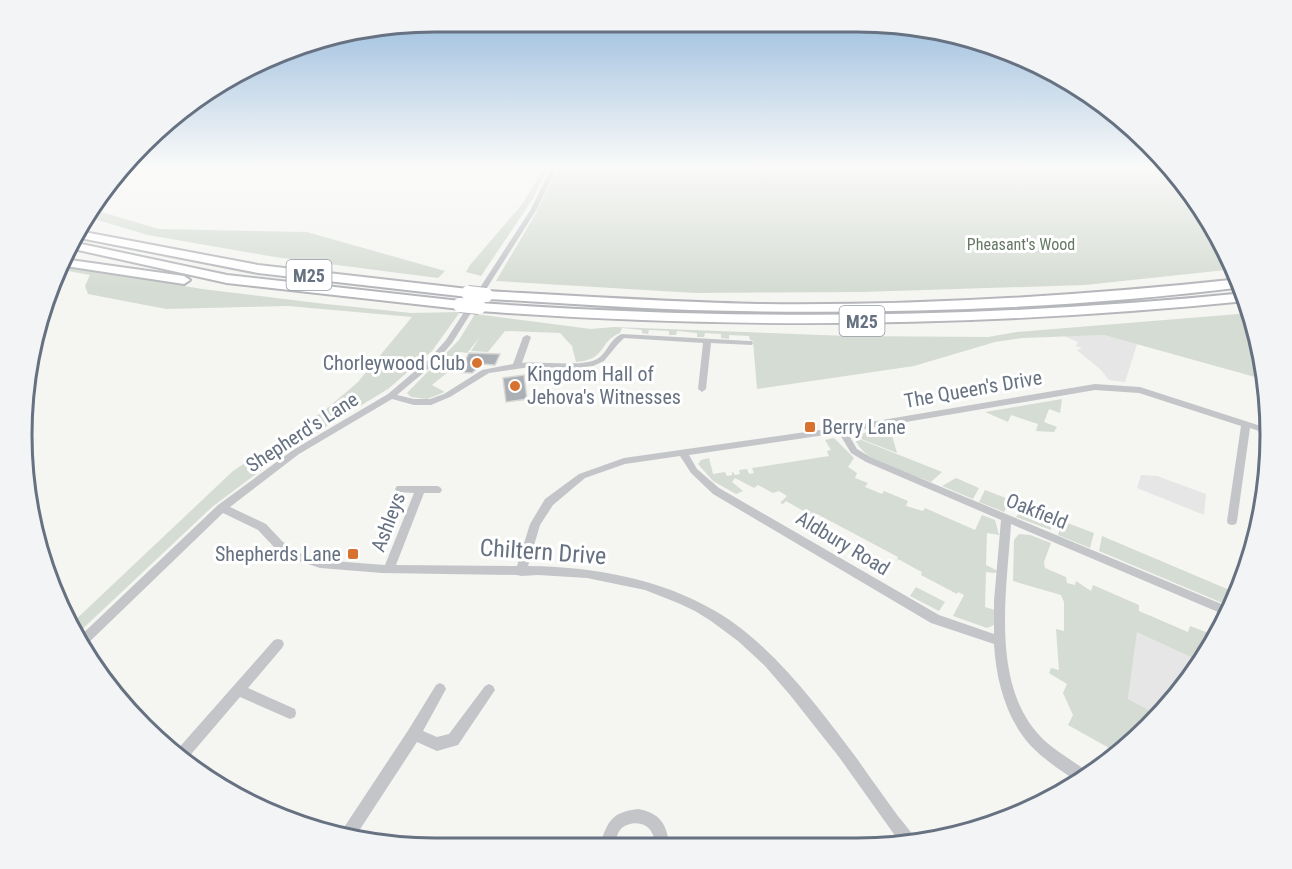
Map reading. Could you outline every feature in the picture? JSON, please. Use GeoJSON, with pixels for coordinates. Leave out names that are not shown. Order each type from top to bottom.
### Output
{"type":"FeatureCollection","features":[{"type":"Feature","properties":{"kind":"highway","name":"M25"},"geometry":{"type":"LineString","coordinates":[[89,226],[132,239],[150,250]]}},
{"type":"Feature","properties":{"kind":"highway","name":"M25"},"geometry":{"type":"LineString","coordinates":[[84,235],[258,269],[486,295],[690,306],[839,308],[1001,303],[1150,293],[1231,284]]}},
{"type":"Feature","properties":{"kind":"highway","name":"M25"},"geometry":{"type":"LineString","coordinates":[[78,247],[227,279],[479,307],[686,319],[850,321],[1009,316],[1167,306],[1237,298]]}},
{"type":"Feature","properties":{"kind":"highway","name":"M25"},"geometry":{"type":"LineString","coordinates":[[70,263],[198,282],[227,279]]}},
{"type":"Feature","properties":{"kind":"street","name":"Shepherd's Lane"},"geometry":{"type":"LineString","coordinates":[[86,638],[222,508],[297,452],[391,396],[431,362],[449,341],[535,207]]}},
{"type":"Feature","properties":{"kind":"street"},"geometry":{"type":"LineString","coordinates":[[391,396],[414,403],[435,402],[485,371],[516,367],[589,364],[602,359],[614,342],[622,336],[749,343]]}},
{"type":"Feature","properties":{"kind":"street"},"geometry":{"type":"LineString","coordinates":[[516,367],[527,338]]}},
{"type":"Feature","properties":{"kind":"street"},"geometry":{"type":"LineString","coordinates":[[702,389],[707,340]]}},
{"type":"Feature","properties":{"kind":"street","name":"The Queen's Drive"},"geometry":{"type":"LineString","coordinates":[[521,572],[535,524],[559,492],[582,476],[611,465],[841,430],[1095,387],[1140,390],[1261,429]]}},
{"type":"Feature","properties":{"kind":"street"},"geometry":{"type":"LineString","coordinates":[[1233,521],[1246,424]]}},
{"type":"Feature","properties":{"kind":"street","name":"Oakfield"},"geometry":{"type":"LineString","coordinates":[[841,430],[855,451],[869,460],[1221,609]]}},
{"type":"Feature","properties":{"kind":"street","name":"Aldbury Road"},"geometry":{"type":"LineString","coordinates":[[683,453],[693,471],[716,491],[935,619],[1000,641]]}},
{"type":"Feature","properties":{"kind":"street","name":"Ashleys"},"geometry":{"type":"LineString","coordinates":[[400,489],[437,490]]}},
{"type":"Feature","properties":{"kind":"street","name":"Ashleys"},"geometry":{"type":"LineString","coordinates":[[389,568],[420,490]]}},
{"type":"Feature","properties":{"kind":"street","name":"Chiltern Drive"},"geometry":{"type":"LineString","coordinates":[[222,508],[262,527],[278,544],[303,559],[338,566],[568,572],[619,580],[670,597],[715,618],[752,648],[800,698],[903,835]]}},
{"type":"Feature","properties":{"kind":"street"},"geometry":{"type":"LineString","coordinates":[[1006,519],[1000,641],[1002,668],[1011,704],[1030,734],[1062,763],[1077,773]]}},
{"type":"Feature","properties":{"kind":"street"},"geometry":{"type":"LineString","coordinates":[[185,751],[278,644]]}},
{"type":"Feature","properties":{"kind":"street"},"geometry":{"type":"LineString","coordinates":[[351,829],[414,735],[440,689]]}},
{"type":"Feature","properties":{"kind":"street"},"geometry":{"type":"LineString","coordinates":[[239,690],[290,713]]}},
{"type":"Feature","properties":{"kind":"street"},"geometry":{"type":"LineString","coordinates":[[414,735],[437,744],[453,740],[489,690]]}},
{"type":"Feature","properties":{"kind":"street"},"geometry":{"type":"LineString","coordinates":[[609,838],[614,826],[636,814],[644,815],[657,826],[660,838]]}},
{"type":"Feature","properties":{"kind":"shaded area"},"geometry":{"type":"Polygon","coordinates":[[[1104,335],[1137,344],[1125,382],[1109,380],[1100,369],[1077,350],[1082,348],[1076,346],[1078,342],[1064,336],[1104,335]]]}},
{"type":"Feature","properties":{"kind":"shaded area"},"geometry":{"type":"Polygon","coordinates":[[[1141,475],[1157,476],[1206,494],[1204,515],[1137,488],[1141,475]]]}},
{"type":"Feature","properties":{"kind":"shaded area"},"geometry":{"type":"Polygon","coordinates":[[[1137,631],[1193,658],[1149,711],[1128,700],[1137,631]]]}},
{"type":"Feature","properties":{"kind":"green space"},"geometry":{"type":"Polygon","coordinates":[[[520,207],[528,207],[481,276],[466,272],[520,207]]]}},
{"type":"Feature","properties":{"kind":"green space","name":"Pheasant's Wood"},"geometry":{"type":"Polygon","coordinates":[[[539,207],[1190,207],[1207,233],[1225,270],[1085,285],[861,292],[695,293],[496,281],[539,207]]]}},
{"type":"Feature","properties":{"kind":"green space"},"geometry":{"type":"Polygon","coordinates":[[[99,211],[159,229],[307,232],[445,271],[438,278],[275,257],[148,235],[94,219],[99,211]]]}},
{"type":"Feature","properties":{"kind":"green space"},"geometry":{"type":"Polygon","coordinates":[[[68,267],[202,289],[411,313],[460,312],[432,351],[388,389],[292,447],[212,507],[82,630],[76,619],[233,471],[324,411],[358,382],[412,317],[288,306],[166,309],[88,294],[85,286],[90,275],[66,271],[68,267]]]}},
{"type":"Feature","properties":{"kind":"green space"},"geometry":{"type":"Polygon","coordinates":[[[475,314],[591,329],[614,327],[848,336],[988,337],[1017,332],[1242,314],[1256,377],[1104,335],[1022,338],[995,342],[914,366],[757,389],[753,341],[749,336],[729,335],[729,339],[721,338],[721,334],[705,333],[704,337],[697,337],[697,333],[677,331],[676,335],[669,335],[669,331],[649,330],[648,334],[642,333],[642,330],[622,328],[620,333],[608,341],[593,358],[576,362],[572,346],[560,333],[505,331],[488,352],[471,351],[480,337],[467,353],[461,352],[443,370],[448,372],[432,385],[445,392],[427,399],[411,397],[407,393],[459,340],[475,314]]]}},
{"type":"Feature","properties":{"kind":"green space"},"geometry":{"type":"Polygon","coordinates":[[[1062,399],[1060,413],[1049,409],[1044,422],[1057,427],[1054,432],[1036,431],[1038,424],[1011,415],[1008,422],[985,412],[1062,399]]]}},
{"type":"Feature","properties":{"kind":"green space"},"geometry":{"type":"Polygon","coordinates":[[[890,428],[897,453],[856,437],[858,434],[890,428]]]}},
{"type":"Feature","properties":{"kind":"green space"},"geometry":{"type":"Polygon","coordinates":[[[854,437],[942,472],[931,482],[887,466],[867,454],[854,437]]]}},
{"type":"Feature","properties":{"kind":"green space"},"geometry":{"type":"Polygon","coordinates":[[[834,438],[854,458],[848,467],[857,473],[855,478],[868,483],[865,487],[882,494],[884,491],[908,501],[906,506],[923,511],[925,508],[975,530],[982,515],[995,520],[999,535],[987,533],[986,565],[998,571],[986,572],[985,607],[998,611],[994,625],[987,628],[953,616],[964,595],[958,592],[957,594],[921,575],[922,572],[898,559],[896,562],[898,557],[817,514],[814,517],[786,501],[783,504],[780,503],[787,496],[779,491],[773,493],[758,485],[754,488],[735,478],[732,482],[743,491],[736,494],[713,481],[698,464],[701,460],[709,458],[713,474],[725,472],[727,476],[732,475],[732,471],[735,475],[740,474],[739,470],[747,469],[749,474],[754,473],[752,468],[829,456],[827,451],[831,450],[825,440],[834,438]]]}},
{"type":"Feature","properties":{"kind":"green space"},"geometry":{"type":"Polygon","coordinates":[[[956,478],[979,488],[973,499],[942,486],[956,478]]]}},
{"type":"Feature","properties":{"kind":"green space"},"geometry":{"type":"Polygon","coordinates":[[[985,490],[1011,500],[1004,512],[979,502],[985,490]]]}},
{"type":"Feature","properties":{"kind":"green space"},"geometry":{"type":"Polygon","coordinates":[[[1025,506],[1049,515],[1051,530],[1016,517],[1025,506]]]}},
{"type":"Feature","properties":{"kind":"green space"},"geometry":{"type":"Polygon","coordinates":[[[1062,521],[1094,533],[1090,548],[1058,535],[1062,521]]]}},
{"type":"Feature","properties":{"kind":"green space"},"geometry":{"type":"Polygon","coordinates":[[[1019,534],[1030,535],[1051,543],[1044,562],[1045,568],[1066,577],[1067,583],[1075,585],[1076,581],[1091,591],[1093,585],[1139,605],[1139,611],[1188,632],[1190,626],[1209,633],[1193,658],[1137,632],[1128,699],[1150,711],[1110,748],[1068,725],[1073,715],[1063,693],[1067,684],[1049,673],[1051,668],[1059,670],[1056,629],[1064,631],[1064,602],[1061,595],[1013,581],[1014,540],[1019,534]]]}},
{"type":"Feature","properties":{"kind":"green space"},"geometry":{"type":"Polygon","coordinates":[[[1102,536],[1230,590],[1223,603],[1099,551],[1102,536]]]}},
{"type":"Feature","properties":{"kind":"green space"},"geometry":{"type":"Polygon","coordinates":[[[916,587],[945,602],[939,611],[910,596],[916,587]]]}},
{"type":"Feature","properties":{"kind":"building","name":"Chorleywood Club"},"geometry":{"type":"Polygon","coordinates":[[[469,353],[500,354],[495,365],[482,364],[472,373],[454,372],[459,361],[465,361],[469,353]]]}},
{"type":"Feature","properties":{"kind":"building","name":"Kingdom Hall of Jehova's Witnesses"},"geometry":{"type":"Polygon","coordinates":[[[524,375],[527,399],[506,402],[503,378],[524,375]]]}},
{"type":"Feature","properties":{"kind":"place","name":"Chorleywood Club"},"geometry":{"type":"Point","coordinates":[477,363]}},
{"type":"Feature","properties":{"kind":"place","name":"Kingdom Hall of Jehova's Witnesses"},"geometry":{"type":"Point","coordinates":[515,386]}},
{"type":"Feature","properties":{"kind":"place","name":"Berry Lane"},"geometry":{"type":"Point","coordinates":[810,427]}},
{"type":"Feature","properties":{"kind":"place","name":"Shepherds Lane"},"geometry":{"type":"Point","coordinates":[353,554]}}]}
